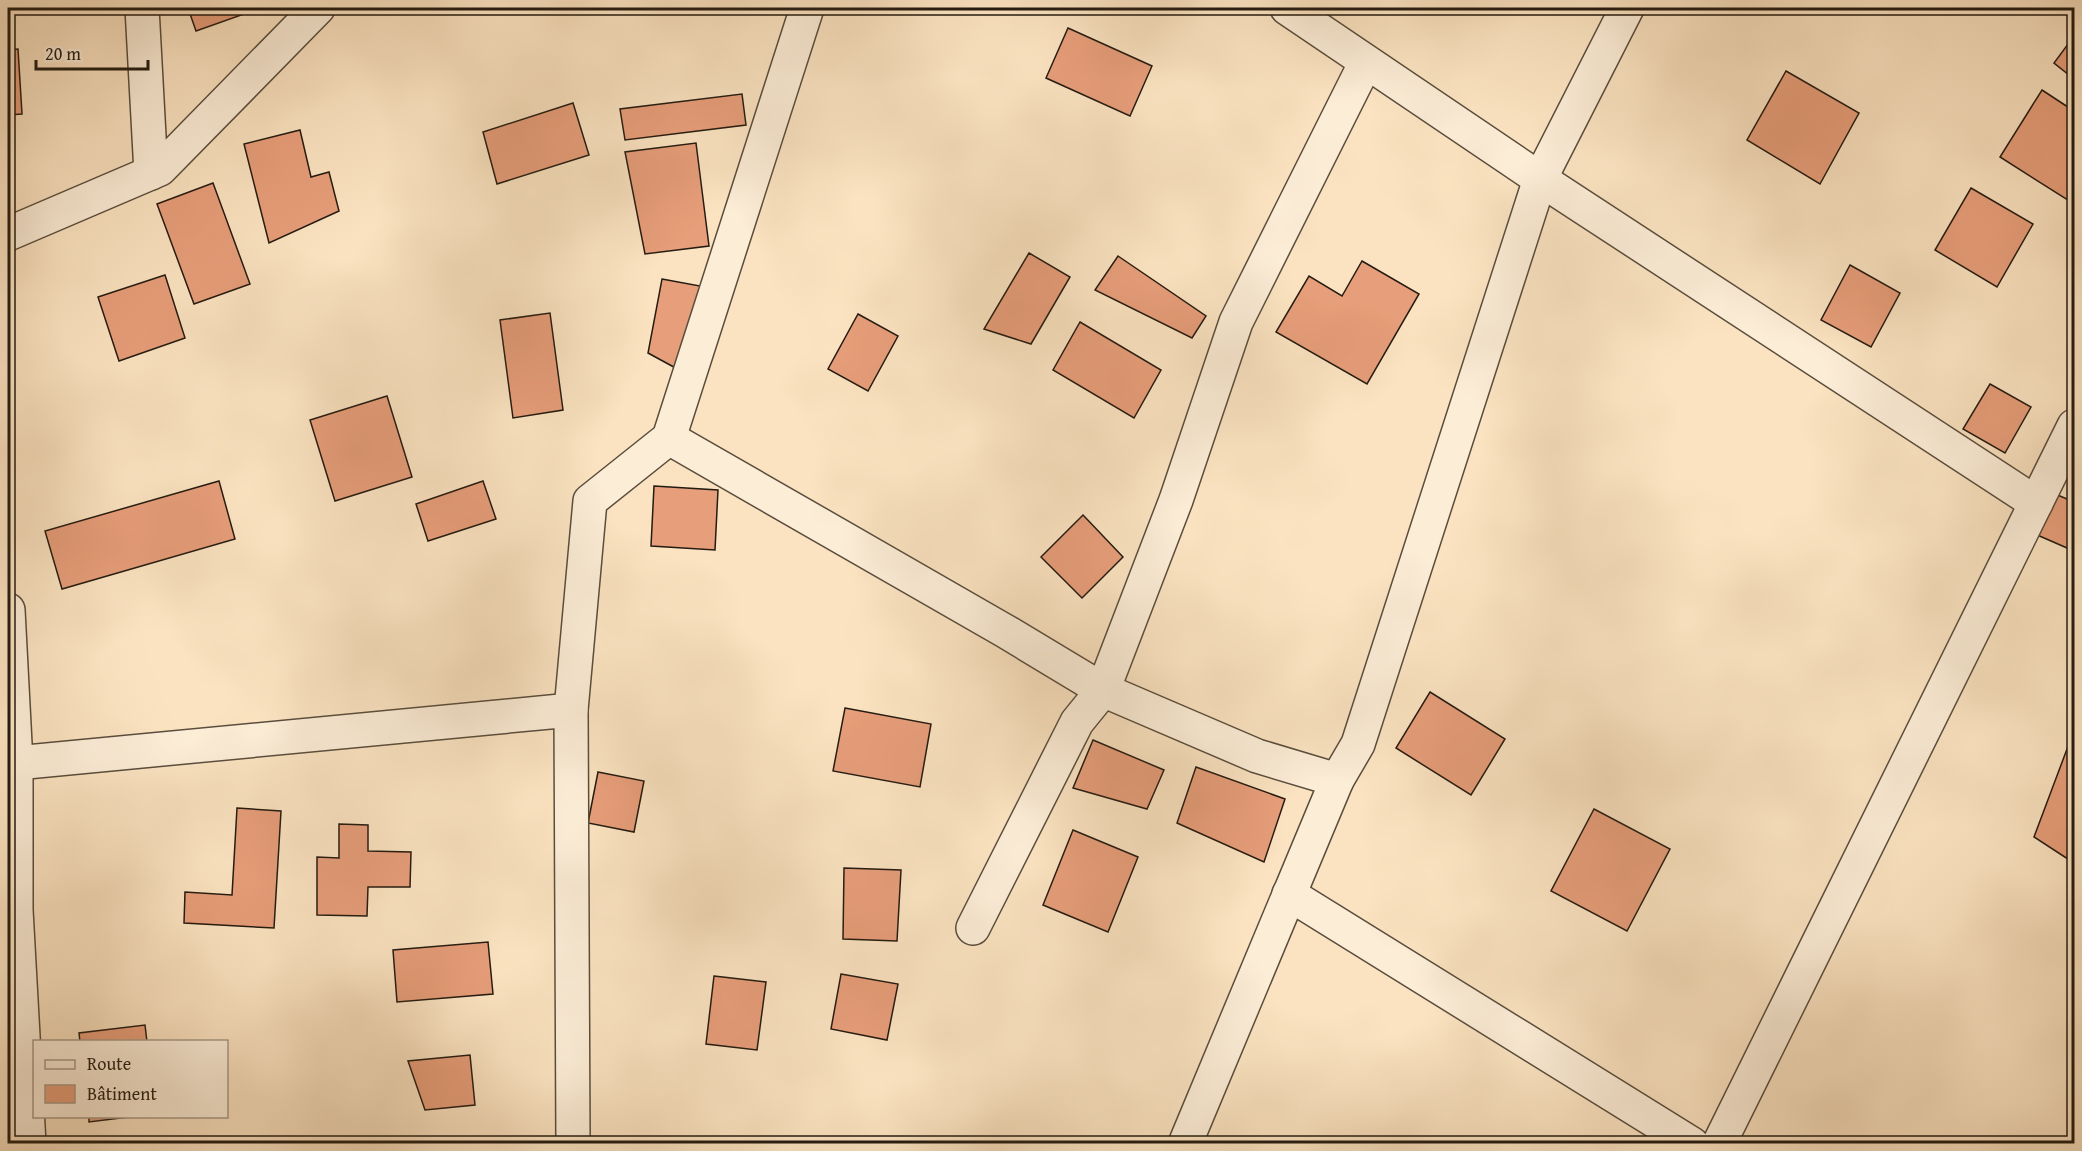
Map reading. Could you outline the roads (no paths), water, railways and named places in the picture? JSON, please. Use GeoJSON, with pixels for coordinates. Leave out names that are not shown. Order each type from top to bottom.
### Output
{"type":"FeatureCollection","features":[{"type":"Feature","properties":{"kind":"street"},"geometry":{"type":"LineString","coordinates":[[142,8],[151,173]]}},
{"type":"Feature","properties":{"kind":"street"},"geometry":{"type":"LineString","coordinates":[[8,234],[160,169],[318,8]]}},
{"type":"Feature","properties":{"kind":"street"},"geometry":{"type":"LineString","coordinates":[[573,1143],[571,710],[590,501],[669,438],[807,8]]}},
{"type":"Feature","properties":{"kind":"street"},"geometry":{"type":"LineString","coordinates":[[1287,8],[1540,179],[2036,502]]}},
{"type":"Feature","properties":{"kind":"street"},"geometry":{"type":"LineString","coordinates":[[1185,1143],[1337,780],[1358,744],[1540,179],[1627,8]]}},
{"type":"Feature","properties":{"kind":"street"},"geometry":{"type":"LineString","coordinates":[[973,928],[1077,722],[1103,690],[1176,500],[1236,322],[1366,62]]}},
{"type":"Feature","properties":{"kind":"street"},"geometry":{"type":"LineString","coordinates":[[1719,1143],[2074,426]]}},
{"type":"Feature","properties":{"kind":"street"},"geometry":{"type":"LineString","coordinates":[[669,438],[995,625],[1103,690],[1257,756],[1337,780]]}},
{"type":"Feature","properties":{"kind":"street"},"geometry":{"type":"LineString","coordinates":[[8,610],[16,764],[12,910],[29,1143]]}},
{"type":"Feature","properties":{"kind":"street"},"geometry":{"type":"LineString","coordinates":[[16,764],[571,710]]}},
{"type":"Feature","properties":{"kind":"street"},"geometry":{"type":"LineString","coordinates":[[1289,894],[1692,1143]]}}]}
